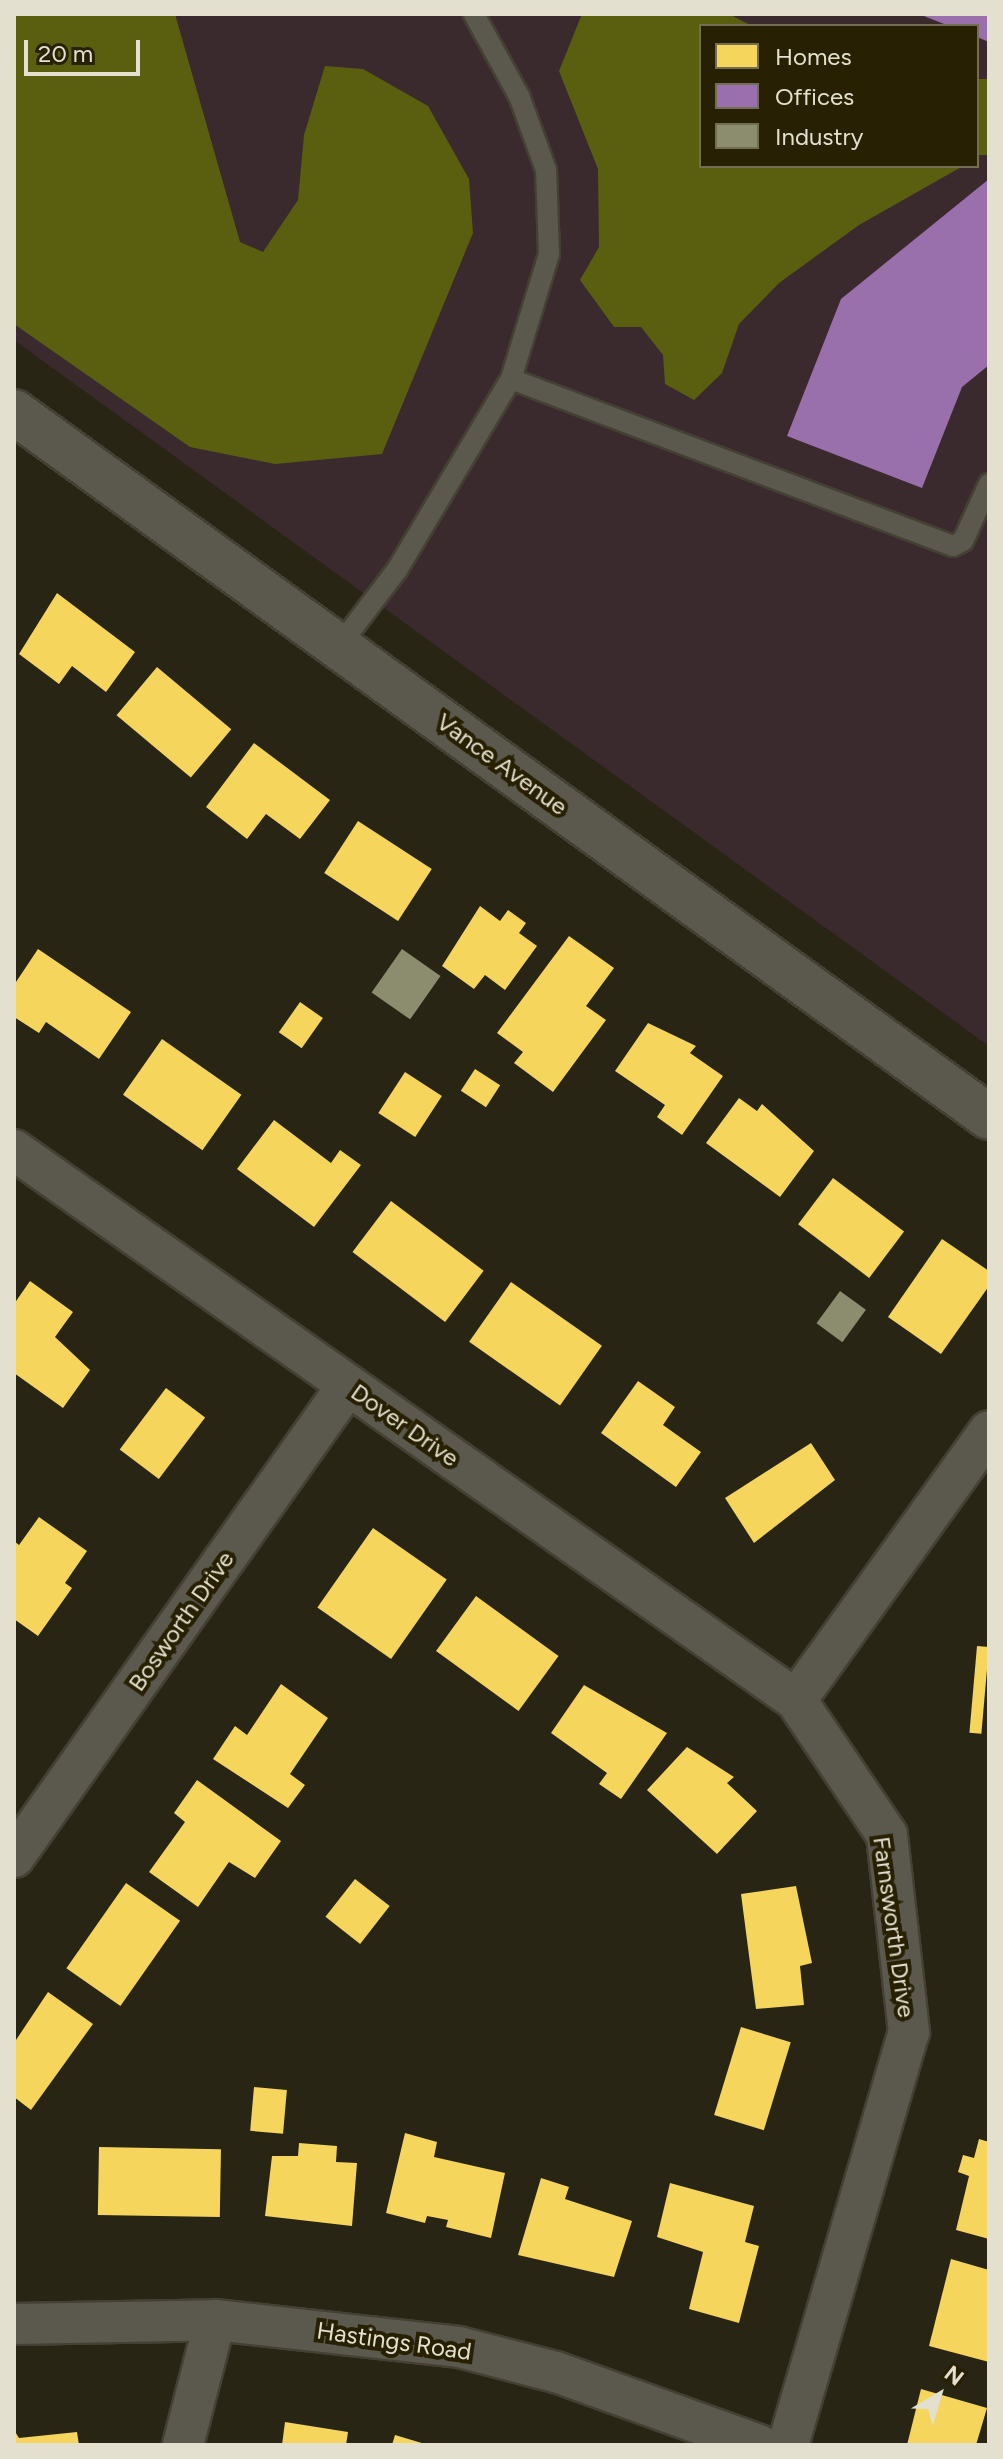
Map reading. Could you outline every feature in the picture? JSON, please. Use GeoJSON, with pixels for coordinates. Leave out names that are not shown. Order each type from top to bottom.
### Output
{"type":"FeatureCollection","features":[{"type":"Feature","properties":{"kind":"street","name":"Vance Avenue"},"geometry":{"type":"LineString","coordinates":[[14,412],[989,1117]]}},
{"type":"Feature","properties":{"kind":"street","name":"Dover Drive"},"geometry":{"type":"LineString","coordinates":[[14,1150],[796,1700]]}},
{"type":"Feature","properties":{"kind":"street","name":"Bosworth Drive"},"geometry":{"type":"LineString","coordinates":[[14,1857],[348,1385]]}},
{"type":"Feature","properties":{"kind":"street"},"geometry":{"type":"LineString","coordinates":[[796,1700],[989,1431]]}},
{"type":"Feature","properties":{"kind":"street","name":"Farnsworth Drive"},"geometry":{"type":"LineString","coordinates":[[788,2445],[909,2032],[887,1835],[796,1700]]}},
{"type":"Feature","properties":{"kind":"street"},"geometry":{"type":"LineString","coordinates":[[183,2445],[215,2320]]}},
{"type":"Feature","properties":{"kind":"street","name":"Hastings Road"},"geometry":{"type":"LineString","coordinates":[[14,2324],[215,2320],[459,2347],[556,2372],[759,2445]]}},
{"type":"Feature","properties":{"kind":"lane"},"geometry":{"type":"LineString","coordinates":[[339,646],[405,558],[511,379],[549,254],[551,213],[532,130],[474,14]]}},
{"type":"Feature","properties":{"kind":"lane"},"geometry":{"type":"LineString","coordinates":[[511,379],[953,546],[963,541],[989,484]]}},
{"type":"Feature","properties":{"kind":"shaded area"},"geometry":{"type":"Polygon","coordinates":[[[17,14],[989,14],[989,1046],[14,340],[17,14]]]}},
{"type":"Feature","properties":{"kind":"green space"},"geometry":{"type":"Polygon","coordinates":[[[14,14],[175,14],[240,242],[263,252],[298,200],[304,135],[325,66],[363,69],[428,106],[469,179],[473,233],[382,454],[275,464],[190,447],[14,324],[14,14]]]}},
{"type":"Feature","properties":{"kind":"green space"},"geometry":{"type":"Polygon","coordinates":[[[582,14],[729,14],[748,24],[699,24],[699,168],[959,168],[859,225],[779,283],[739,324],[722,373],[694,400],[665,384],[663,355],[641,327],[614,327],[580,280],[599,247],[598,169],[559,71],[582,14]]]}},
{"type":"Feature","properties":{"kind":"green space"},"geometry":{"type":"Polygon","coordinates":[[[979,79],[989,79],[989,155],[979,155],[979,79]]]}},
{"type":"Feature","properties":{"kind":"building: Homes"},"geometry":{"type":"Polygon","coordinates":[[[57,593],[135,652],[106,692],[72,666],[59,684],[19,654],[57,593]]]}},
{"type":"Feature","properties":{"kind":"building: Homes"},"geometry":{"type":"Polygon","coordinates":[[[157,667],[231,729],[191,778],[117,715],[157,667]]]}},
{"type":"Feature","properties":{"kind":"building: Homes"},"geometry":{"type":"Polygon","coordinates":[[[254,743],[330,800],[300,839],[266,814],[247,839],[206,807],[254,743]]]}},
{"type":"Feature","properties":{"kind":"building: Homes"},"geometry":{"type":"Polygon","coordinates":[[[358,821],[432,869],[398,921],[324,873],[358,821]]]}},
{"type":"Feature","properties":{"kind":"building: Homes"},"geometry":{"type":"Polygon","coordinates":[[[480,906],[500,921],[508,910],[526,923],[519,933],[537,946],[505,990],[485,975],[474,989],[442,966],[480,906]]]}},
{"type":"Feature","properties":{"kind":"building: Homes"},"geometry":{"type":"Polygon","coordinates":[[[569,936],[614,968],[586,1006],[606,1020],[553,1092],[514,1063],[523,1052],[497,1033],[569,936]]]}},
{"type":"Feature","properties":{"kind":"building: Homes"},"geometry":{"type":"Polygon","coordinates":[[[38,949],[131,1012],[99,1059],[46,1022],[39,1033],[14,1017],[14,985],[38,949]]]}},
{"type":"Feature","properties":{"kind":"building: Homes"},"geometry":{"type":"Polygon","coordinates":[[[300,1002],[323,1018],[302,1048],[279,1032],[300,1002]]]}},
{"type":"Feature","properties":{"kind":"building: Homes"},"geometry":{"type":"Polygon","coordinates":[[[648,1023],[696,1046],[690,1053],[723,1076],[682,1135],[657,1117],[665,1105],[615,1071],[648,1023]]]}},
{"type":"Feature","properties":{"kind":"building: Homes"},"geometry":{"type":"Polygon","coordinates":[[[162,1039],[241,1095],[202,1150],[123,1095],[162,1039]]]}},
{"type":"Feature","properties":{"kind":"building: Homes"},"geometry":{"type":"Polygon","coordinates":[[[475,1069],[500,1085],[486,1107],[461,1091],[475,1069]]]}},
{"type":"Feature","properties":{"kind":"building: Homes"},"geometry":{"type":"Polygon","coordinates":[[[405,1072],[442,1096],[415,1137],[378,1113],[405,1072]]]}},
{"type":"Feature","properties":{"kind":"building: Homes"},"geometry":{"type":"Polygon","coordinates":[[[739,1098],[757,1111],[762,1104],[814,1151],[780,1197],[706,1143],[739,1098]]]}},
{"type":"Feature","properties":{"kind":"building: Homes"},"geometry":{"type":"Polygon","coordinates":[[[274,1120],[331,1163],[340,1150],[361,1165],[314,1227],[237,1169],[274,1120]]]}},
{"type":"Feature","properties":{"kind":"building: Homes"},"geometry":{"type":"Polygon","coordinates":[[[833,1178],[904,1232],[869,1278],[798,1224],[833,1178]]]}},
{"type":"Feature","properties":{"kind":"building: Homes"},"geometry":{"type":"Polygon","coordinates":[[[391,1201],[484,1271],[445,1322],[352,1252],[391,1201]]]}},
{"type":"Feature","properties":{"kind":"building: Homes"},"geometry":{"type":"Polygon","coordinates":[[[942,1239],[989,1271],[989,1286],[941,1354],[888,1317],[942,1239]]]}},
{"type":"Feature","properties":{"kind":"building: Homes"},"geometry":{"type":"Polygon","coordinates":[[[30,1281],[73,1312],[55,1337],[90,1370],[63,1408],[14,1373],[14,1304],[30,1281]]]}},
{"type":"Feature","properties":{"kind":"building: Homes"},"geometry":{"type":"Polygon","coordinates":[[[511,1282],[602,1346],[560,1405],[469,1342],[511,1282]]]}},
{"type":"Feature","properties":{"kind":"building: Homes"},"geometry":{"type":"Polygon","coordinates":[[[638,1381],[675,1407],[663,1425],[701,1452],[676,1487],[601,1433],[638,1381]]]}},
{"type":"Feature","properties":{"kind":"building: Homes"},"geometry":{"type":"Polygon","coordinates":[[[166,1388],[205,1417],[159,1479],[120,1449],[166,1388]]]}},
{"type":"Feature","properties":{"kind":"building: Homes"},"geometry":{"type":"Polygon","coordinates":[[[811,1443],[835,1480],[754,1543],[725,1498],[811,1443]]]}},
{"type":"Feature","properties":{"kind":"building: Homes"},"geometry":{"type":"Polygon","coordinates":[[[39,1517],[87,1551],[65,1583],[72,1588],[38,1636],[14,1619],[14,1541],[19,1545],[39,1517]]]}},
{"type":"Feature","properties":{"kind":"building: Homes"},"geometry":{"type":"Polygon","coordinates":[[[373,1528],[447,1580],[391,1659],[317,1607],[373,1528]]]}},
{"type":"Feature","properties":{"kind":"building: Homes"},"geometry":{"type":"Polygon","coordinates":[[[476,1596],[559,1656],[519,1711],[436,1651],[476,1596]]]}},
{"type":"Feature","properties":{"kind":"building: Homes"},"geometry":{"type":"Polygon","coordinates":[[[977,1646],[989,1647],[981,1734],[969,1733],[977,1646]]]}},
{"type":"Feature","properties":{"kind":"building: Homes"},"geometry":{"type":"Polygon","coordinates":[[[281,1684],[328,1718],[290,1774],[305,1785],[288,1808],[213,1759],[235,1726],[247,1735],[281,1684]]]}},
{"type":"Feature","properties":{"kind":"building: Homes"},"geometry":{"type":"Polygon","coordinates":[[[584,1685],[667,1733],[621,1799],[599,1784],[607,1773],[551,1733],[584,1685]]]}},
{"type":"Feature","properties":{"kind":"building: Homes"},"geometry":{"type":"Polygon","coordinates":[[[687,1747],[734,1777],[727,1783],[757,1811],[717,1854],[647,1790],[687,1747]]]}},
{"type":"Feature","properties":{"kind":"building: Homes"},"geometry":{"type":"Polygon","coordinates":[[[197,1780],[281,1841],[255,1878],[229,1862],[198,1907],[149,1872],[185,1822],[174,1813],[197,1780]]]}},
{"type":"Feature","properties":{"kind":"building: Homes"},"geometry":{"type":"Polygon","coordinates":[[[355,1879],[390,1906],[360,1944],[325,1917],[355,1879]]]}},
{"type":"Feature","properties":{"kind":"building: Homes"},"geometry":{"type":"Polygon","coordinates":[[[126,1883],[180,1921],[120,2006],[66,1968],[126,1883]]]}},
{"type":"Feature","properties":{"kind":"building: Homes"},"geometry":{"type":"Polygon","coordinates":[[[796,1886],[812,1963],[800,1966],[804,2005],[756,2009],[741,1894],[796,1886]]]}},
{"type":"Feature","properties":{"kind":"building: Homes"},"geometry":{"type":"Polygon","coordinates":[[[48,1992],[93,2024],[31,2110],[14,2097],[14,2043],[48,1992]]]}},
{"type":"Feature","properties":{"kind":"building: Homes"},"geometry":{"type":"Polygon","coordinates":[[[741,2027],[791,2042],[764,2130],[714,2115],[741,2027]]]}},
{"type":"Feature","properties":{"kind":"building: Homes"},"geometry":{"type":"Polygon","coordinates":[[[254,2087],[287,2090],[283,2134],[250,2131],[254,2087]]]}},
{"type":"Feature","properties":{"kind":"building: Homes"},"geometry":{"type":"Polygon","coordinates":[[[405,2133],[437,2142],[434,2157],[505,2173],[491,2238],[446,2227],[448,2220],[427,2216],[425,2223],[386,2213],[405,2133]]]}},
{"type":"Feature","properties":{"kind":"building: Homes"},"geometry":{"type":"Polygon","coordinates":[[[979,2139],[989,2142],[989,2239],[956,2230],[969,2176],[958,2172],[963,2155],[974,2158],[979,2139]]]}},
{"type":"Feature","properties":{"kind":"building: Homes"},"geometry":{"type":"Polygon","coordinates":[[[299,2143],[337,2146],[336,2162],[357,2163],[352,2226],[265,2216],[272,2156],[298,2156],[299,2143]]]}},
{"type":"Feature","properties":{"kind":"building: Homes"},"geometry":{"type":"Polygon","coordinates":[[[99,2147],[221,2149],[220,2217],[98,2215],[99,2147]]]}},
{"type":"Feature","properties":{"kind":"building: Homes"},"geometry":{"type":"Polygon","coordinates":[[[541,2178],[569,2187],[565,2199],[632,2221],[614,2277],[518,2255],[541,2178]]]}},
{"type":"Feature","properties":{"kind":"building: Homes"},"geometry":{"type":"Polygon","coordinates":[[[670,2183],[754,2206],[745,2242],[759,2246],[739,2323],[689,2309],[703,2252],[657,2237],[670,2183]]]}},
{"type":"Feature","properties":{"kind":"building: Homes"},"geometry":{"type":"Polygon","coordinates":[[[951,2259],[989,2270],[989,2362],[929,2346],[951,2259]]]}},
{"type":"Feature","properties":{"kind":"building: Homes"},"geometry":{"type":"Polygon","coordinates":[[[921,2389],[987,2408],[976,2445],[907,2445],[921,2389]]]}},
{"type":"Feature","properties":{"kind":"building: Homes"},"geometry":{"type":"Polygon","coordinates":[[[285,2422],[348,2432],[346,2445],[282,2445],[285,2422]]]}},
{"type":"Feature","properties":{"kind":"building: Homes"},"geometry":{"type":"Polygon","coordinates":[[[14,2430],[19,2438],[77,2432],[79,2445],[14,2445],[14,2430]]]}},
{"type":"Feature","properties":{"kind":"building: Homes"},"geometry":{"type":"Polygon","coordinates":[[[395,2435],[425,2444],[425,2445],[392,2445],[395,2435]]]}},
{"type":"Feature","properties":{"kind":"building: Offices"},"geometry":{"type":"Polygon","coordinates":[[[919,14],[989,14],[989,42],[979,38],[979,24],[944,24],[919,14]]]}},
{"type":"Feature","properties":{"kind":"building: Offices"},"geometry":{"type":"Polygon","coordinates":[[[989,179],[989,365],[962,387],[922,488],[787,436],[841,299],[989,179]]]}},
{"type":"Feature","properties":{"kind":"building: Industry"},"geometry":{"type":"Polygon","coordinates":[[[402,949],[441,976],[410,1019],[372,992],[402,949]]]}},
{"type":"Feature","properties":{"kind":"building: Industry"},"geometry":{"type":"Polygon","coordinates":[[[840,1291],[866,1310],[842,1342],[816,1323],[840,1291]]]}}]}
